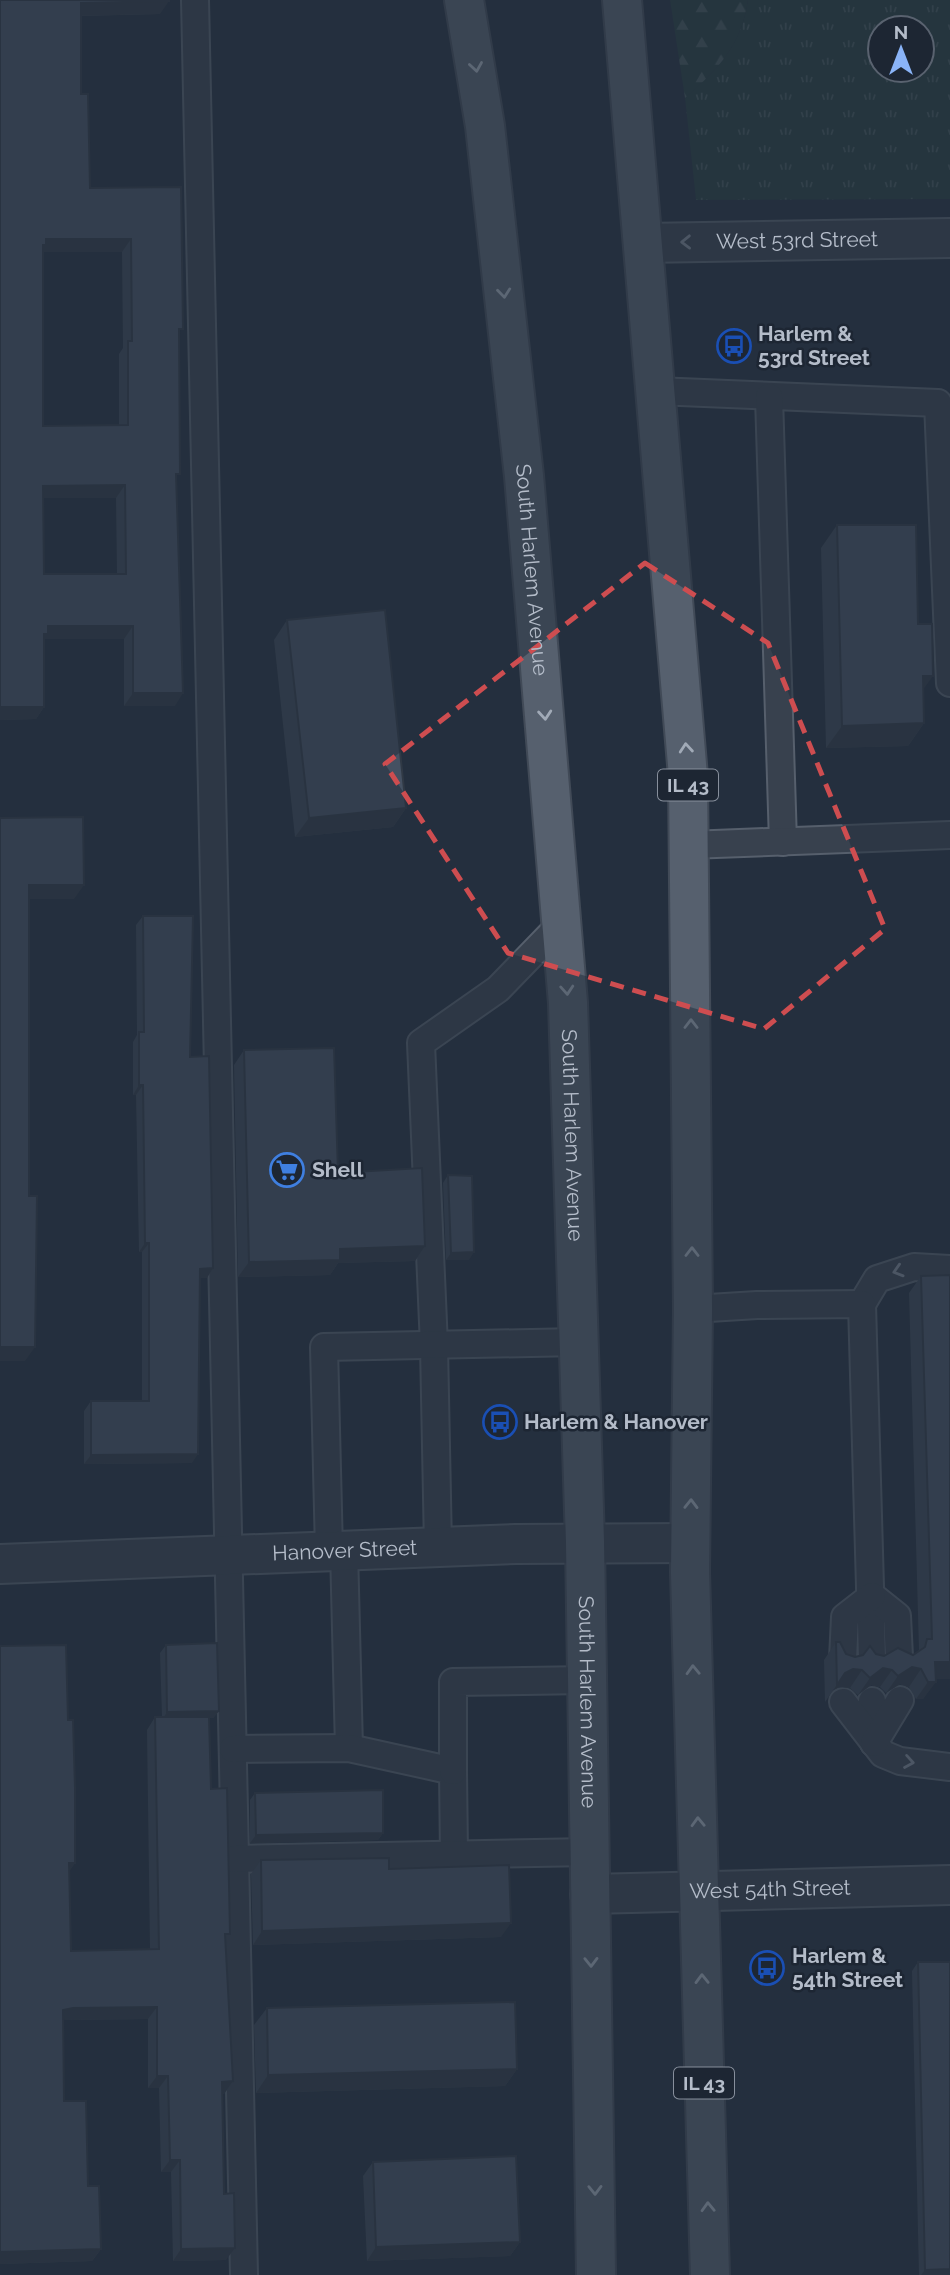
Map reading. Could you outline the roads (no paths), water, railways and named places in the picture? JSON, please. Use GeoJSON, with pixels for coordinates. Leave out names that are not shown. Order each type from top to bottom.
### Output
{"type":"FeatureCollection","features":[{"type":"Feature","properties":{"kind":"main road","name":"South Harlem Avenue"},"geometry":{"type":"LineString","coordinates":[[464,0],[485,126],[524,476],[563,922],[585,1542],[596,2275]]}},
{"type":"Feature","properties":{"kind":"main road","name":"IL 43"},"geometry":{"type":"LineString","coordinates":[[622,0],[688,775],[693,1309],[690,1543],[710,2275]]}},
{"type":"Feature","properties":{"kind":"street","name":"West 53rd Street"},"geometry":{"type":"LineString","coordinates":[[643,243],[950,238]]}},
{"type":"Feature","properties":{"kind":"street","name":"Hanover Street"},"geometry":{"type":"LineString","coordinates":[[0,1564],[585,1542],[690,1543]]}},
{"type":"Feature","properties":{"kind":"street","name":"West 54th Street"},"geometry":{"type":"LineString","coordinates":[[590,1894],[950,1885]]}},
{"type":"Feature","properties":{"kind":"lane"},"geometry":{"type":"LineString","coordinates":[[195,0],[244,2275]]}},
{"type":"Feature","properties":{"kind":"lane"},"geometry":{"type":"LineString","coordinates":[[656,391],[938,403],[950,683]]}},
{"type":"Feature","properties":{"kind":"lane"},"geometry":{"type":"LineString","coordinates":[[769,397],[783,842]]}},
{"type":"Feature","properties":{"kind":"lane"},"geometry":{"type":"LineString","coordinates":[[690,845],[950,835]]}},
{"type":"Feature","properties":{"kind":"lane"},"geometry":{"type":"LineString","coordinates":[[439,1547],[434,1346],[421,1043],[498,989],[563,922]]}},
{"type":"Feature","properties":{"kind":"lane"},"geometry":{"type":"LineString","coordinates":[[872,1658],[862,1304],[877,1279],[914,1267],[950,1269]]}},
{"type":"Feature","properties":{"kind":"lane"},"geometry":{"type":"LineString","coordinates":[[693,1309],[757,1305],[862,1304]]}},
{"type":"Feature","properties":{"kind":"lane"},"geometry":{"type":"LineString","coordinates":[[349,1748],[324,1348],[578,1342]]}},
{"type":"Feature","properties":{"kind":"lane"},"geometry":{"type":"LineString","coordinates":[[872,1596],[897,1616],[899,1657]]}},
{"type":"Feature","properties":{"kind":"lane"},"geometry":{"type":"LineString","coordinates":[[843,1659],[845,1617],[872,1596]]}},
{"type":"Feature","properties":{"kind":"lane"},"geometry":{"type":"LineString","coordinates":[[454,1855],[453,1682],[588,1680]]}},
{"type":"Feature","properties":{"kind":"lane"},"geometry":{"type":"LineString","coordinates":[[874,1743],[900,1700]]}},
{"type":"Feature","properties":{"kind":"lane"},"geometry":{"type":"LineString","coordinates":[[872,1701],[874,1743]]}},
{"type":"Feature","properties":{"kind":"lane"},"geometry":{"type":"LineString","coordinates":[[843,1702],[883,1754],[900,1761],[950,1767]]}},
{"type":"Feature","properties":{"kind":"lane"},"geometry":{"type":"LineString","coordinates":[[233,1749],[349,1748],[453,1771]]}},
{"type":"Feature","properties":{"kind":"lane"},"geometry":{"type":"LineString","coordinates":[[235,1859],[590,1852]]}},
{"type":"Feature","properties":{"kind":"place","name":"Harlem & 53rd Street"},"geometry":{"type":"Point","coordinates":[734,346]}},
{"type":"Feature","properties":{"kind":"place","name":"Shell"},"geometry":{"type":"Point","coordinates":[287,1170]}},
{"type":"Feature","properties":{"kind":"place","name":"Harlem & Hanover"},"geometry":{"type":"Point","coordinates":[500,1422]}},
{"type":"Feature","properties":{"kind":"place","name":"Harlem & 54th Street"},"geometry":{"type":"Point","coordinates":[767,1968]}}]}
